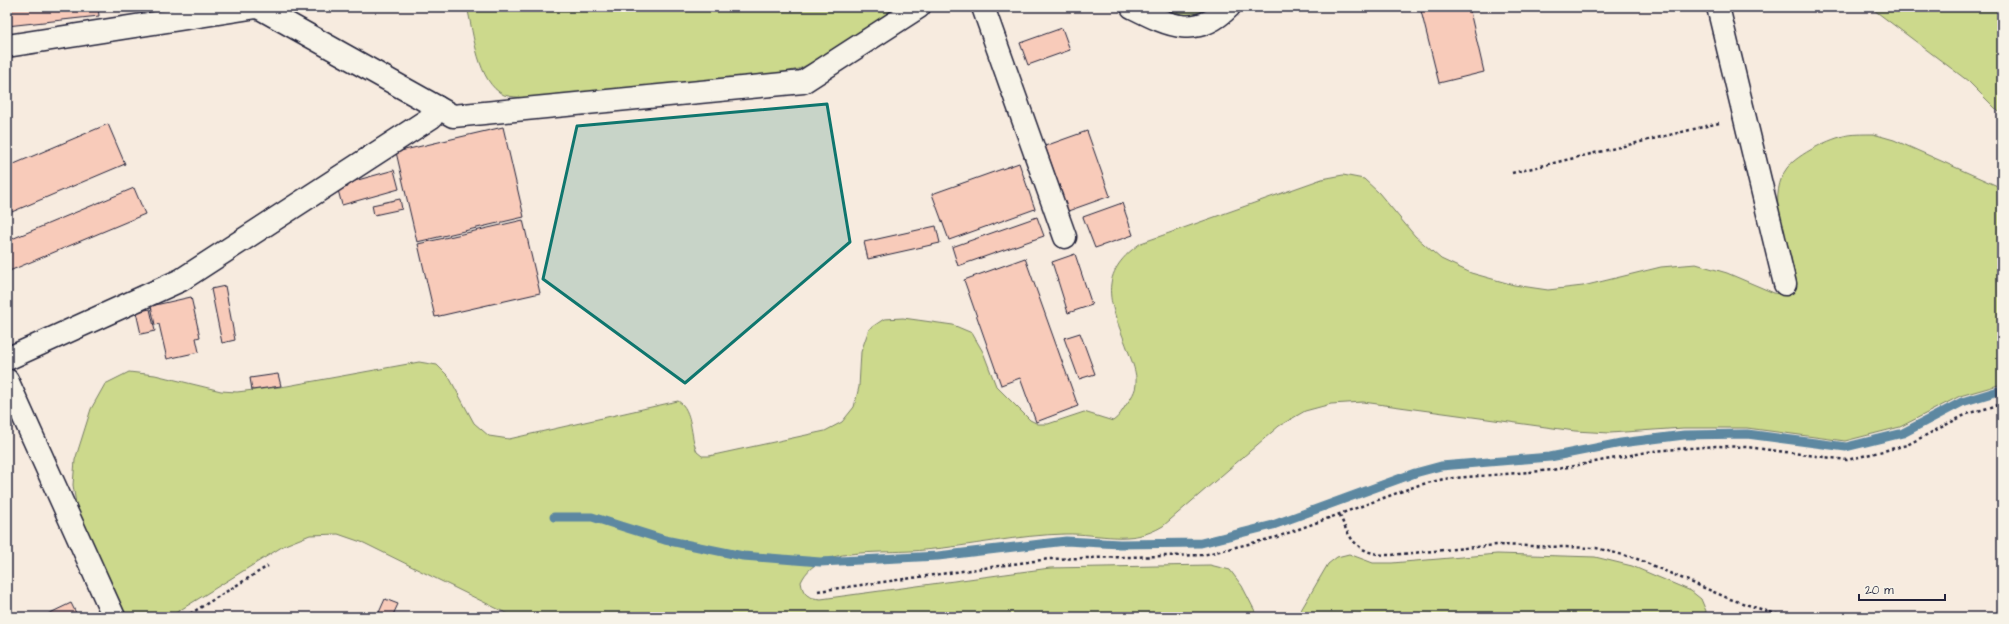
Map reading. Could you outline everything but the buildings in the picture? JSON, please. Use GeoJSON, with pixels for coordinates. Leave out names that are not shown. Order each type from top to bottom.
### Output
{"type":"FeatureCollection","features":[{"type":"Feature","properties":{"kind":"street"},"geometry":{"type":"LineString","coordinates":[[7,46],[257,7],[453,116],[803,82],[919,7]]}},
{"type":"Feature","properties":{"kind":"street"},"geometry":{"type":"LineString","coordinates":[[983,7],[1065,238]]}},
{"type":"Feature","properties":{"kind":"street"},"geometry":{"type":"LineString","coordinates":[[1132,7],[1165,23],[1184,28],[1204,25],[1221,15],[1229,7]]}},
{"type":"Feature","properties":{"kind":"street"},"geometry":{"type":"LineString","coordinates":[[1718,7],[1785,284]]}},
{"type":"Feature","properties":{"kind":"street"},"geometry":{"type":"LineString","coordinates":[[7,359],[181,280],[432,117],[437,107]]}},
{"type":"Feature","properties":{"kind":"street"},"geometry":{"type":"LineString","coordinates":[[7,380],[114,617]]}},
{"type":"Feature","properties":{"kind":"path"},"geometry":{"type":"LineString","coordinates":[[1512,173],[1744,116]]}},
{"type":"Feature","properties":{"kind":"path"},"geometry":{"type":"LineString","coordinates":[[818,591],[1049,559],[1203,556],[1277,538],[1419,485],[1444,479],[1552,470],[1654,451],[1684,447],[1747,447],[1847,460],[1907,445],[1967,414],[2002,404]]}},
{"type":"Feature","properties":{"kind":"path"},"geometry":{"type":"LineString","coordinates":[[1340,514],[1349,535],[1360,548],[1374,555],[1391,555],[1497,545],[1596,548],[1635,558],[1730,599],[1785,617]]}},
{"type":"Feature","properties":{"kind":"path"},"geometry":{"type":"LineString","coordinates":[[185,617],[268,566]]}},
{"type":"Feature","properties":{"kind":"path"},"geometry":{"type":"LineString","coordinates":[[1994,617],[2002,616]]}},
{"type":"Feature","properties":{"kind":"highlighted area"},"geometry":{"type":"Polygon","coordinates":[[[827,104],[850,242],[685,383],[543,279],[577,126],[827,104]]]}},
{"type":"Feature","properties":{"kind":"green space"},"geometry":{"type":"Polygon","coordinates":[[[467,7],[900,7],[821,58],[799,69],[774,74],[526,98],[504,95],[495,89],[488,80],[482,69],[478,56],[467,7]]]}},
{"type":"Feature","properties":{"kind":"green space"},"geometry":{"type":"Polygon","coordinates":[[[1156,7],[1214,7],[1199,14],[1185,16],[1164,11],[1156,7]]]}},
{"type":"Feature","properties":{"kind":"green space"},"geometry":{"type":"Polygon","coordinates":[[[1870,7],[2002,7],[2002,115],[1968,81],[1870,7]]]}},
{"type":"Feature","properties":{"kind":"green space"},"geometry":{"type":"Polygon","coordinates":[[[1873,134],[1894,140],[2002,188],[2002,384],[1960,396],[1900,427],[1845,441],[1747,428],[1683,428],[1610,433],[1575,431],[1363,402],[1331,404],[1305,411],[1279,426],[1163,526],[1151,532],[1139,536],[1127,537],[1078,534],[1047,535],[1012,538],[924,550],[848,554],[827,559],[815,565],[808,571],[801,582],[803,590],[809,597],[821,599],[1050,568],[1210,565],[1230,570],[1242,586],[1258,617],[514,617],[364,543],[338,534],[310,535],[285,545],[169,617],[125,617],[77,510],[73,485],[75,460],[91,409],[105,384],[129,372],[155,375],[221,391],[237,392],[287,386],[419,362],[437,365],[449,377],[474,423],[489,436],[509,439],[678,401],[683,405],[689,417],[697,452],[702,456],[709,456],[825,431],[842,422],[854,407],[859,387],[861,352],[869,329],[884,319],[903,318],[953,325],[972,333],[983,352],[996,386],[1030,420],[1038,424],[1048,424],[1084,412],[1113,421],[1119,416],[1130,400],[1136,386],[1136,375],[1117,322],[1111,294],[1111,281],[1116,268],[1126,256],[1141,243],[1322,179],[1343,175],[1364,179],[1379,193],[1415,236],[1441,259],[1471,273],[1514,285],[1548,290],[1583,286],[1661,267],[1696,264],[1727,273],[1774,293],[1785,295],[1794,287],[1794,278],[1791,259],[1778,207],[1778,189],[1784,173],[1787,168],[1799,157],[1824,143],[1848,135],[1873,134]]]}},
{"type":"Feature","properties":{"kind":"green space"},"geometry":{"type":"Polygon","coordinates":[[[1349,554],[1373,563],[1392,563],[1497,554],[1595,557],[1632,566],[1691,591],[1701,599],[1706,611],[1705,617],[1297,617],[1328,564],[1337,557],[1349,554]]]}},
{"type":"Feature","properties":{"kind":"waterway"},"geometry":{"type":"LineString","coordinates":[[554,517],[592,517],[665,540],[743,556],[820,562],[938,556],[1066,541],[1120,544],[1201,543],[1273,525],[1415,473],[1441,466],[1550,457],[1621,443],[1684,435],[1747,434],[1846,447],[1903,433],[1962,402],[2002,390]]}}]}
